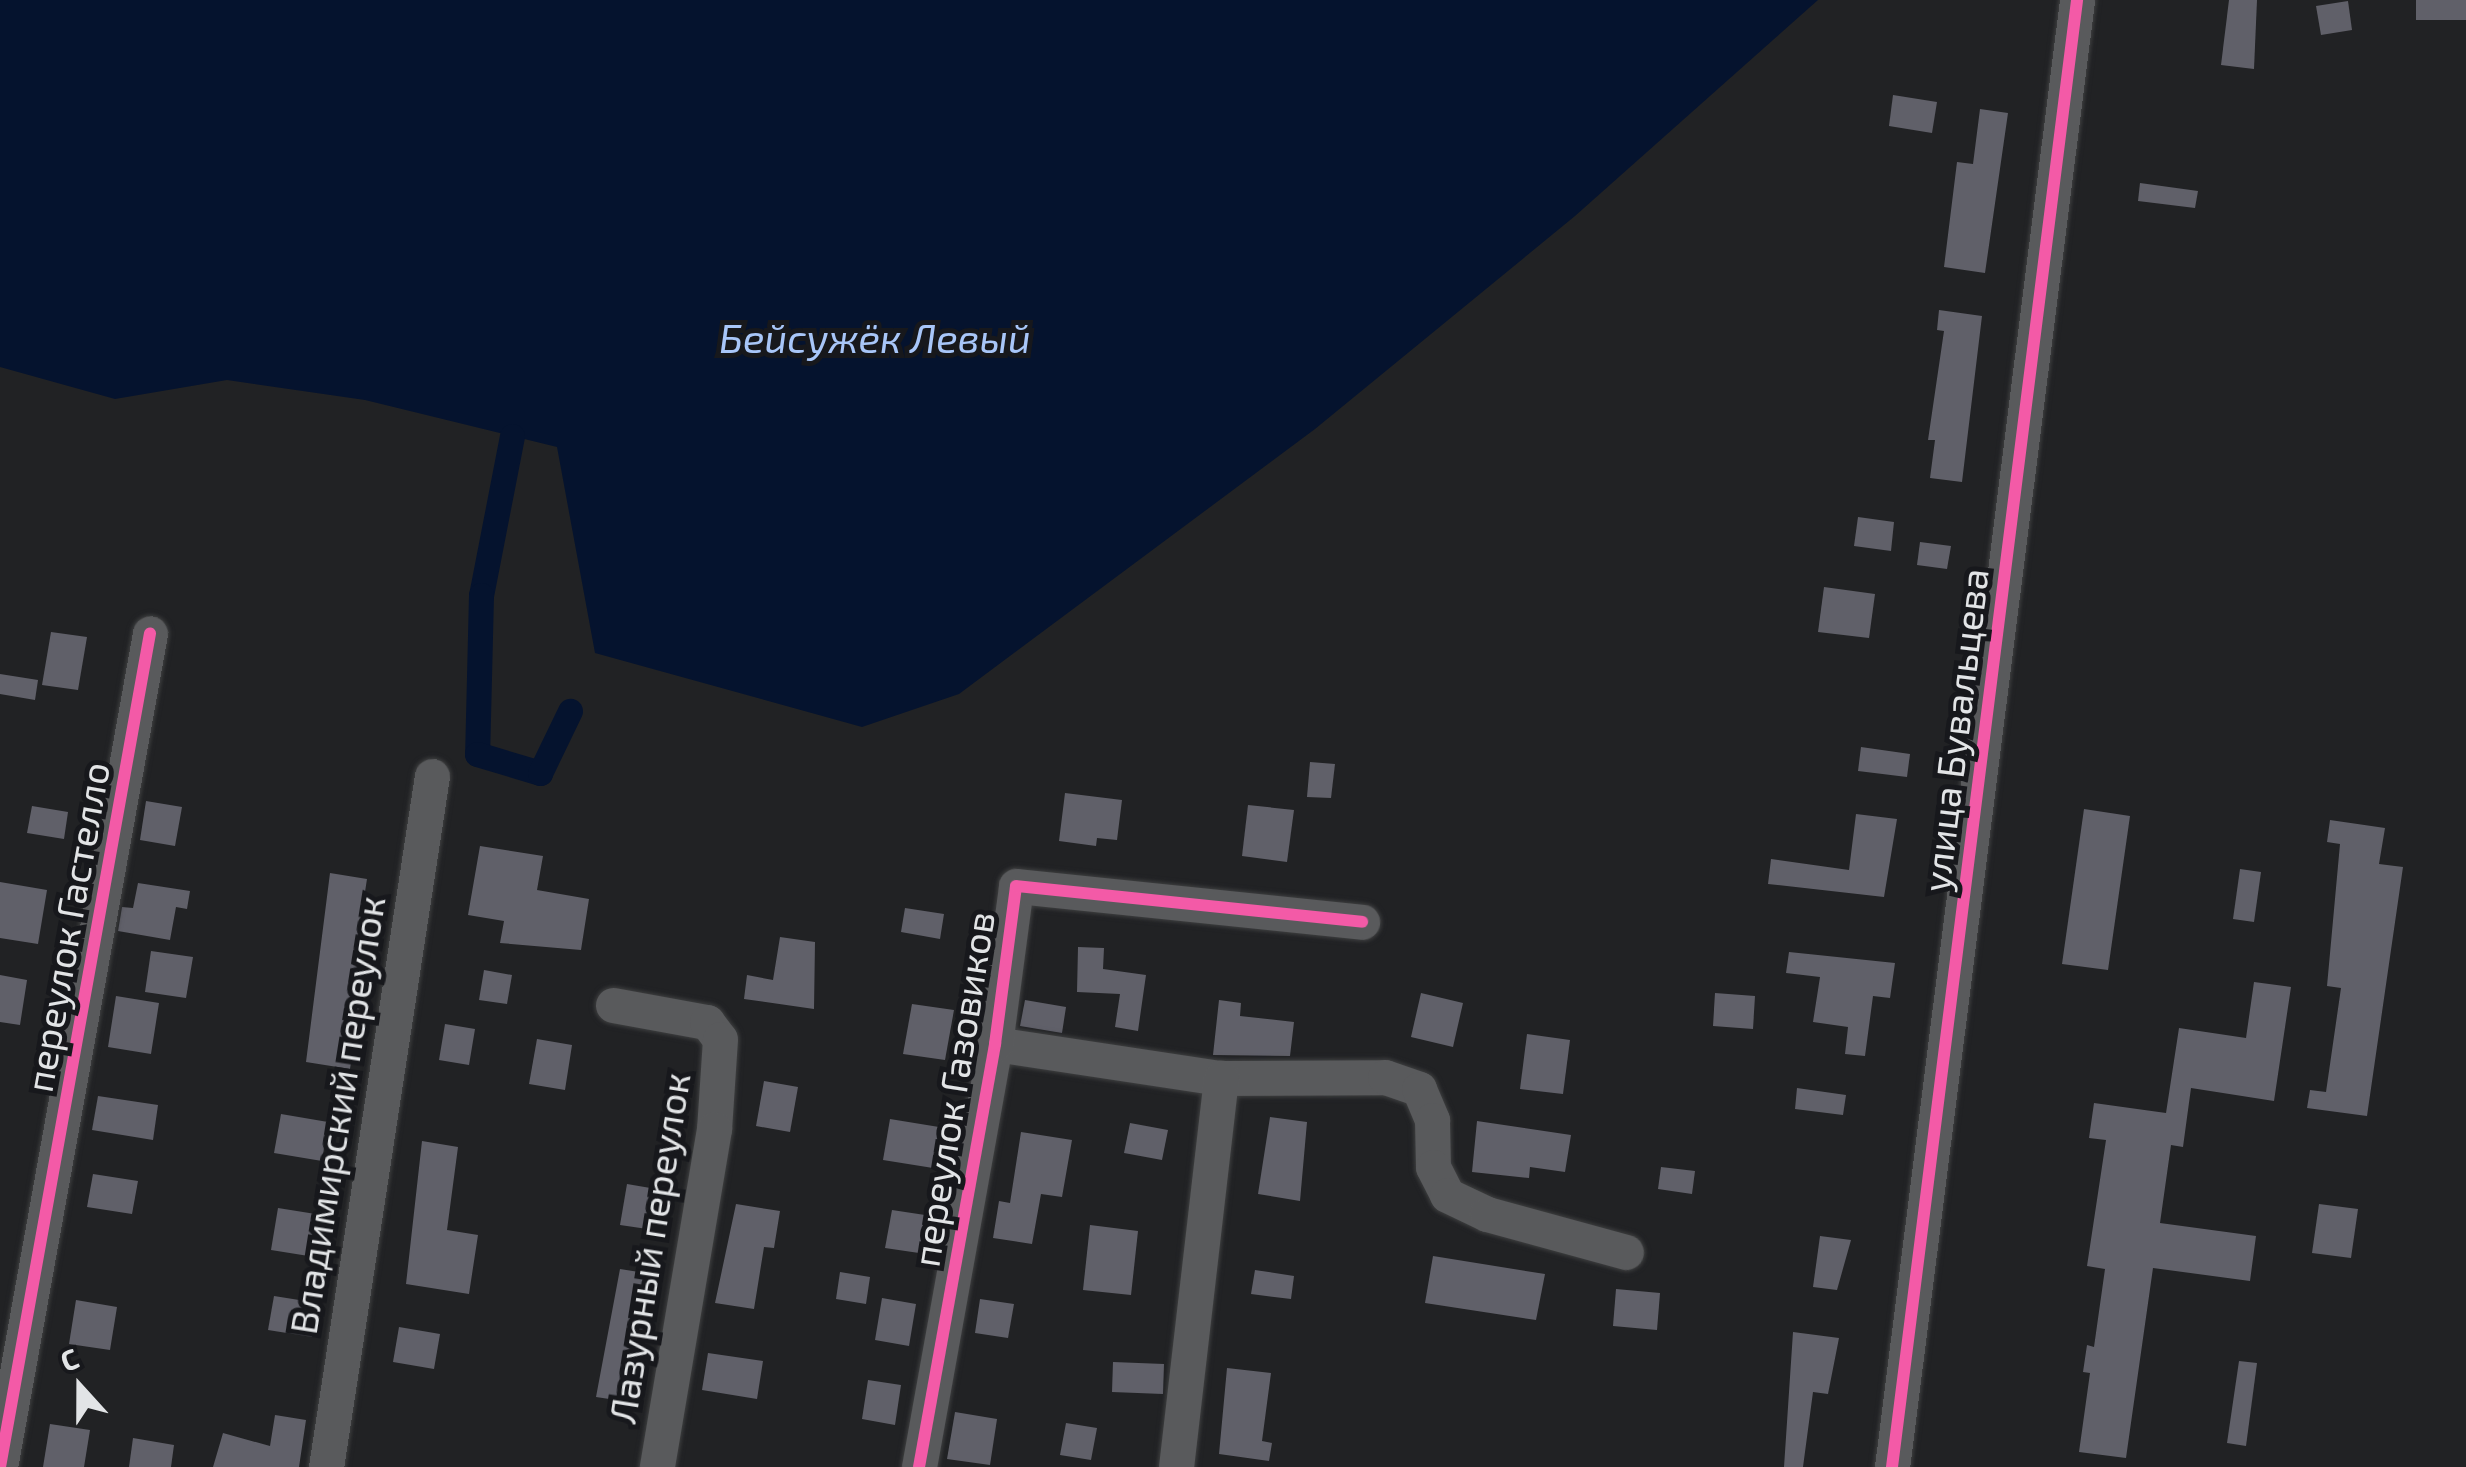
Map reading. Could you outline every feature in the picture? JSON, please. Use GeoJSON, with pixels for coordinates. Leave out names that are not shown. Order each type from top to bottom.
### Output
{"type":"FeatureCollection","features":[{"type":"Feature","properties":{"kind":"street","name":"улица Бувальцева"},"geometry":{"type":"LineString","coordinates":[[1892,1467],[2077,0]]}},
{"type":"Feature","properties":{"kind":"street","name":"переулок Гастелло"},"geometry":{"type":"LineString","coordinates":[[0,1467],[150,633]]}},
{"type":"Feature","properties":{"kind":"street","name":"Владимирский переулок"},"geometry":{"type":"LineString","coordinates":[[326,1467],[432,776]]}},
{"type":"Feature","properties":{"kind":"street","name":"переулок Газовиков"},"geometry":{"type":"LineString","coordinates":[[919,1467],[995,1044],[1016,886],[1362,922]]}},
{"type":"Feature","properties":{"kind":"street","name":"Лазурный переулок"},"geometry":{"type":"LineString","coordinates":[[612,1005],[706,1022],[720,1039],[714,1129],[658,1467]]}},
{"type":"Feature","properties":{"kind":"street","name":"переулок Газовиков"},"geometry":{"type":"LineString","coordinates":[[995,1044],[1221,1078],[1385,1078],[1420,1089],[1432,1120],[1433,1166],[1447,1195],[1486,1214],[1626,1252]]}},
{"type":"Feature","properties":{"kind":"street"},"geometry":{"type":"LineString","coordinates":[[1176,1467],[1221,1078]]}},
{"type":"Feature","properties":{"kind":"water","name":"Бейсужёк Левый"},"geometry":{"type":"Polygon","coordinates":[[[0,0],[1818,0],[1575,216],[1315,429],[959,694],[862,727],[595,653],[557,447],[365,400],[227,380],[115,399],[0,367],[0,0]]]}},
{"type":"Feature","properties":{"kind":"building"},"geometry":{"type":"Polygon","coordinates":[[[2229,0],[2257,0],[2254,69],[2221,65],[2229,0]]]}},
{"type":"Feature","properties":{"kind":"building"},"geometry":{"type":"Polygon","coordinates":[[[2416,0],[2466,0],[2466,20],[2416,20],[2416,0]]]}},
{"type":"Feature","properties":{"kind":"building"},"geometry":{"type":"Polygon","coordinates":[[[2348,1],[2352,30],[2321,35],[2316,6],[2348,1]]]}},
{"type":"Feature","properties":{"kind":"building"},"geometry":{"type":"Polygon","coordinates":[[[1893,95],[1937,102],[1932,133],[1889,126],[1893,95]]]}},
{"type":"Feature","properties":{"kind":"building"},"geometry":{"type":"Polygon","coordinates":[[[1980,109],[2008,113],[1985,273],[1944,267],[1957,162],[1973,164],[1980,109]]]}},
{"type":"Feature","properties":{"kind":"building"},"geometry":{"type":"Polygon","coordinates":[[[2140,183],[2198,191],[2195,208],[2138,201],[2140,183]]]}},
{"type":"Feature","properties":{"kind":"building"},"geometry":{"type":"Polygon","coordinates":[[[1939,310],[1982,316],[1962,482],[1930,478],[1935,440],[1928,440],[1944,331],[1937,330],[1939,310]]]}},
{"type":"Feature","properties":{"kind":"building"},"geometry":{"type":"Polygon","coordinates":[[[1858,517],[1894,522],[1891,551],[1854,546],[1858,517]]]}},
{"type":"Feature","properties":{"kind":"building"},"geometry":{"type":"Polygon","coordinates":[[[1920,542],[1951,546],[1947,569],[1917,565],[1920,542]]]}},
{"type":"Feature","properties":{"kind":"building"},"geometry":{"type":"Polygon","coordinates":[[[1824,587],[1875,594],[1869,638],[1818,632],[1824,587]]]}},
{"type":"Feature","properties":{"kind":"building"},"geometry":{"type":"Polygon","coordinates":[[[51,632],[87,637],[78,690],[42,685],[51,632]]]}},
{"type":"Feature","properties":{"kind":"building"},"geometry":{"type":"Polygon","coordinates":[[[0,674],[38,680],[35,700],[0,694],[0,674]]]}},
{"type":"Feature","properties":{"kind":"building"},"geometry":{"type":"Polygon","coordinates":[[[1861,747],[1910,754],[1907,777],[1858,771],[1861,747]]]}},
{"type":"Feature","properties":{"kind":"building"},"geometry":{"type":"Polygon","coordinates":[[[1310,762],[1335,764],[1331,798],[1307,797],[1310,762]]]}},
{"type":"Feature","properties":{"kind":"building"},"geometry":{"type":"Polygon","coordinates":[[[1065,793],[1122,800],[1117,840],[1097,838],[1096,846],[1059,841],[1065,793]]]}},
{"type":"Feature","properties":{"kind":"building"},"geometry":{"type":"Polygon","coordinates":[[[146,801],[182,807],[175,846],[140,840],[146,801]]]}},
{"type":"Feature","properties":{"kind":"building"},"geometry":{"type":"Polygon","coordinates":[[[1248,805],[1294,810],[1287,862],[1242,856],[1248,805]]]}},
{"type":"Feature","properties":{"kind":"building"},"geometry":{"type":"Polygon","coordinates":[[[32,806],[68,812],[64,839],[27,833],[32,806]]]}},
{"type":"Feature","properties":{"kind":"building"},"geometry":{"type":"Polygon","coordinates":[[[2084,809],[2130,816],[2108,970],[2062,964],[2084,809]]]}},
{"type":"Feature","properties":{"kind":"building"},"geometry":{"type":"Polygon","coordinates":[[[1856,814],[1897,819],[1884,897],[1768,884],[1771,859],[1849,870],[1856,814]]]}},
{"type":"Feature","properties":{"kind":"building"},"geometry":{"type":"Polygon","coordinates":[[[2330,820],[2385,828],[2379,864],[2403,867],[2367,1116],[2307,1108],[2310,1090],[2326,1092],[2341,988],[2327,986],[2340,844],[2327,842],[2330,820]]]}},
{"type":"Feature","properties":{"kind":"building"},"geometry":{"type":"Polygon","coordinates":[[[480,846],[543,856],[537,890],[589,899],[581,950],[500,943],[504,921],[468,915],[480,846]]]}},
{"type":"Feature","properties":{"kind":"building"},"geometry":{"type":"Polygon","coordinates":[[[2240,869],[2261,872],[2254,922],[2233,919],[2240,869]]]}},
{"type":"Feature","properties":{"kind":"building"},"geometry":{"type":"Polygon","coordinates":[[[330,873],[367,879],[356,950],[368,952],[350,1069],[306,1062],[330,873]]]}},
{"type":"Feature","properties":{"kind":"building"},"geometry":{"type":"Polygon","coordinates":[[[0,882],[47,890],[38,944],[0,938],[0,882]]]}},
{"type":"Feature","properties":{"kind":"building"},"geometry":{"type":"Polygon","coordinates":[[[138,883],[190,891],[187,909],[176,907],[170,940],[118,931],[122,907],[133,908],[138,883]]]}},
{"type":"Feature","properties":{"kind":"building"},"geometry":{"type":"Polygon","coordinates":[[[905,908],[944,914],[940,939],[901,932],[905,908]]]}},
{"type":"Feature","properties":{"kind":"building"},"geometry":{"type":"Polygon","coordinates":[[[780,937],[815,942],[814,1009],[744,999],[747,975],[773,980],[780,937]]]}},
{"type":"Feature","properties":{"kind":"building"},"geometry":{"type":"Polygon","coordinates":[[[1078,947],[1104,948],[1103,969],[1146,975],[1138,1031],[1115,1027],[1120,994],[1077,992],[1078,947]]]}},
{"type":"Feature","properties":{"kind":"building"},"geometry":{"type":"Polygon","coordinates":[[[151,951],[193,957],[186,998],[145,992],[151,951]]]}},
{"type":"Feature","properties":{"kind":"building"},"geometry":{"type":"Polygon","coordinates":[[[1789,952],[1895,963],[1890,998],[1873,996],[1865,1056],[1845,1054],[1848,1027],[1813,1022],[1820,977],[1786,973],[1789,952]]]}},
{"type":"Feature","properties":{"kind":"building"},"geometry":{"type":"Polygon","coordinates":[[[484,970],[512,975],[507,1004],[479,1000],[484,970]]]}},
{"type":"Feature","properties":{"kind":"building"},"geometry":{"type":"Polygon","coordinates":[[[0,975],[27,980],[20,1025],[0,1022],[0,975]]]}},
{"type":"Feature","properties":{"kind":"building"},"geometry":{"type":"Polygon","coordinates":[[[2254,982],[2291,987],[2274,1101],[2191,1088],[2183,1147],[2171,1145],[2160,1223],[2256,1236],[2250,1281],[2153,1268],[2126,1458],[2079,1452],[2090,1373],[2083,1372],[2087,1345],[2094,1347],[2105,1269],[2087,1266],[2106,1140],[2089,1138],[2094,1103],[2166,1113],[2179,1028],[2246,1038],[2254,982]]]}},
{"type":"Feature","properties":{"kind":"building"},"geometry":{"type":"Polygon","coordinates":[[[1421,993],[1463,1003],[1453,1047],[1411,1037],[1421,993]]]}},
{"type":"Feature","properties":{"kind":"building"},"geometry":{"type":"Polygon","coordinates":[[[1715,993],[1755,996],[1753,1029],[1713,1026],[1715,993]]]}},
{"type":"Feature","properties":{"kind":"building"},"geometry":{"type":"Polygon","coordinates":[[[116,996],[159,1003],[151,1054],[108,1047],[116,996]]]}},
{"type":"Feature","properties":{"kind":"building"},"geometry":{"type":"Polygon","coordinates":[[[1025,1000],[1066,1007],[1062,1033],[1020,1026],[1025,1000]]]}},
{"type":"Feature","properties":{"kind":"building"},"geometry":{"type":"Polygon","coordinates":[[[1219,1000],[1241,1003],[1240,1016],[1294,1022],[1290,1056],[1213,1055],[1219,1000]]]}},
{"type":"Feature","properties":{"kind":"building"},"geometry":{"type":"Polygon","coordinates":[[[912,1004],[954,1010],[945,1060],[903,1054],[912,1004]]]}},
{"type":"Feature","properties":{"kind":"building"},"geometry":{"type":"Polygon","coordinates":[[[445,1024],[475,1029],[469,1065],[439,1060],[445,1024]]]}},
{"type":"Feature","properties":{"kind":"building"},"geometry":{"type":"Polygon","coordinates":[[[1527,1034],[1570,1040],[1563,1094],[1520,1089],[1527,1034]]]}},
{"type":"Feature","properties":{"kind":"building"},"geometry":{"type":"Polygon","coordinates":[[[537,1039],[572,1045],[565,1090],[529,1084],[537,1039]]]}},
{"type":"Feature","properties":{"kind":"building"},"geometry":{"type":"Polygon","coordinates":[[[764,1081],[798,1087],[790,1132],[756,1126],[764,1081]]]}},
{"type":"Feature","properties":{"kind":"building"},"geometry":{"type":"Polygon","coordinates":[[[1797,1088],[1846,1095],[1843,1115],[1795,1109],[1797,1088]]]}},
{"type":"Feature","properties":{"kind":"building"},"geometry":{"type":"Polygon","coordinates":[[[98,1096],[158,1105],[153,1140],[92,1130],[98,1096]]]}},
{"type":"Feature","properties":{"kind":"building"},"geometry":{"type":"Polygon","coordinates":[[[281,1114],[328,1122],[322,1161],[274,1153],[281,1114]]]}},
{"type":"Feature","properties":{"kind":"building"},"geometry":{"type":"Polygon","coordinates":[[[1270,1117],[1307,1122],[1300,1201],[1258,1194],[1270,1117]]]}},
{"type":"Feature","properties":{"kind":"building"},"geometry":{"type":"Polygon","coordinates":[[[890,1119],[939,1127],[933,1168],[883,1160],[890,1119]]]}},
{"type":"Feature","properties":{"kind":"building"},"geometry":{"type":"Polygon","coordinates":[[[1477,1121],[1571,1135],[1565,1172],[1530,1167],[1529,1178],[1472,1172],[1477,1121]]]}},
{"type":"Feature","properties":{"kind":"building"},"geometry":{"type":"Polygon","coordinates":[[[1130,1123],[1168,1130],[1162,1160],[1124,1153],[1130,1123]]]}},
{"type":"Feature","properties":{"kind":"building"},"geometry":{"type":"Polygon","coordinates":[[[1021,1132],[1072,1140],[1062,1197],[1041,1194],[1032,1244],[993,1238],[999,1201],[1010,1203],[1021,1132]]]}},
{"type":"Feature","properties":{"kind":"building"},"geometry":{"type":"Polygon","coordinates":[[[422,1141],[458,1147],[447,1230],[478,1235],[469,1294],[406,1284],[422,1141]]]}},
{"type":"Feature","properties":{"kind":"building"},"geometry":{"type":"Polygon","coordinates":[[[1661,1167],[1695,1171],[1692,1194],[1658,1189],[1661,1167]]]}},
{"type":"Feature","properties":{"kind":"building"},"geometry":{"type":"Polygon","coordinates":[[[93,1174],[138,1181],[132,1214],[87,1207],[93,1174]]]}},
{"type":"Feature","properties":{"kind":"building"},"geometry":{"type":"Polygon","coordinates":[[[627,1184],[668,1191],[661,1231],[620,1225],[627,1184]]]}},
{"type":"Feature","properties":{"kind":"building"},"geometry":{"type":"Polygon","coordinates":[[[736,1204],[780,1211],[774,1248],[764,1247],[754,1309],[715,1303],[736,1204]]]}},
{"type":"Feature","properties":{"kind":"building"},"geometry":{"type":"Polygon","coordinates":[[[2319,1204],[2358,1209],[2351,1258],[2312,1253],[2319,1204]]]}},
{"type":"Feature","properties":{"kind":"building"},"geometry":{"type":"Polygon","coordinates":[[[278,1208],[328,1216],[321,1258],[271,1250],[278,1208]]]}},
{"type":"Feature","properties":{"kind":"building"},"geometry":{"type":"Polygon","coordinates":[[[892,1210],[925,1215],[919,1253],[885,1248],[892,1210]]]}},
{"type":"Feature","properties":{"kind":"building"},"geometry":{"type":"Polygon","coordinates":[[[1090,1225],[1138,1231],[1131,1295],[1083,1290],[1090,1225]]]}},
{"type":"Feature","properties":{"kind":"building"},"geometry":{"type":"Polygon","coordinates":[[[1820,1236],[1851,1240],[1837,1290],[1813,1287],[1820,1236]]]}},
{"type":"Feature","properties":{"kind":"building"},"geometry":{"type":"Polygon","coordinates":[[[1433,1256],[1545,1274],[1536,1320],[1425,1303],[1433,1256]]]}},
{"type":"Feature","properties":{"kind":"building"},"geometry":{"type":"Polygon","coordinates":[[[620,1269],[658,1275],[636,1403],[596,1397],[620,1269]]]}},
{"type":"Feature","properties":{"kind":"building"},"geometry":{"type":"Polygon","coordinates":[[[1255,1270],[1294,1276],[1291,1299],[1251,1294],[1255,1270]]]}},
{"type":"Feature","properties":{"kind":"building"},"geometry":{"type":"Polygon","coordinates":[[[840,1272],[870,1277],[866,1304],[836,1299],[840,1272]]]}},
{"type":"Feature","properties":{"kind":"building"},"geometry":{"type":"Polygon","coordinates":[[[1616,1289],[1660,1293],[1657,1330],[1613,1326],[1616,1289]]]}},
{"type":"Feature","properties":{"kind":"building"},"geometry":{"type":"Polygon","coordinates":[[[274,1296],[318,1303],[312,1337],[268,1330],[274,1296]]]}},
{"type":"Feature","properties":{"kind":"building"},"geometry":{"type":"Polygon","coordinates":[[[882,1298],[916,1304],[909,1346],[875,1340],[882,1298]]]}},
{"type":"Feature","properties":{"kind":"building"},"geometry":{"type":"Polygon","coordinates":[[[980,1299],[1014,1304],[1008,1338],[975,1333],[980,1299]]]}},
{"type":"Feature","properties":{"kind":"building"},"geometry":{"type":"Polygon","coordinates":[[[76,1300],[117,1307],[110,1350],[69,1344],[76,1300]]]}},
{"type":"Feature","properties":{"kind":"building"},"geometry":{"type":"Polygon","coordinates":[[[399,1327],[440,1334],[434,1369],[393,1362],[399,1327]]]}},
{"type":"Feature","properties":{"kind":"building"},"geometry":{"type":"Polygon","coordinates":[[[1793,1332],[1839,1338],[1828,1394],[1813,1392],[1803,1467],[1784,1467],[1793,1332]]]}},
{"type":"Feature","properties":{"kind":"building"},"geometry":{"type":"Polygon","coordinates":[[[708,1353],[763,1361],[757,1399],[702,1390],[708,1353]]]}},
{"type":"Feature","properties":{"kind":"building"},"geometry":{"type":"Polygon","coordinates":[[[2239,1361],[2257,1363],[2246,1446],[2227,1443],[2239,1361]]]}},
{"type":"Feature","properties":{"kind":"building"},"geometry":{"type":"Polygon","coordinates":[[[1113,1362],[1164,1364],[1163,1394],[1112,1392],[1113,1362]]]}},
{"type":"Feature","properties":{"kind":"building"},"geometry":{"type":"Polygon","coordinates":[[[1227,1368],[1271,1373],[1262,1441],[1272,1443],[1269,1461],[1219,1454],[1227,1368]]]}},
{"type":"Feature","properties":{"kind":"building"},"geometry":{"type":"Polygon","coordinates":[[[868,1380],[901,1385],[895,1425],[862,1419],[868,1380]]]}},
{"type":"Feature","properties":{"kind":"building"},"geometry":{"type":"Polygon","coordinates":[[[955,1412],[997,1419],[990,1465],[947,1459],[955,1412]]]}},
{"type":"Feature","properties":{"kind":"building"},"geometry":{"type":"Polygon","coordinates":[[[275,1415],[306,1420],[299,1467],[213,1467],[223,1433],[270,1446],[275,1415]]]}},
{"type":"Feature","properties":{"kind":"building"},"geometry":{"type":"Polygon","coordinates":[[[1066,1423],[1097,1428],[1091,1460],[1060,1455],[1066,1423]]]}},
{"type":"Feature","properties":{"kind":"building"},"geometry":{"type":"Polygon","coordinates":[[[50,1424],[90,1430],[84,1467],[43,1467],[50,1424]]]}},
{"type":"Feature","properties":{"kind":"building"},"geometry":{"type":"Polygon","coordinates":[[[133,1438],[174,1445],[171,1467],[129,1467],[133,1438]]]}},
{"type":"Feature","properties":{"kind":"waterway"},"geometry":{"type":"LineString","coordinates":[[512,436],[481,595],[477,754],[540,773],[570,711]]}},
{"type":"Feature","properties":{"kind":"cycle path"},"geometry":{"type":"LineString","coordinates":[[1892,1467],[2077,0]]}},
{"type":"Feature","properties":{"kind":"cycle path"},"geometry":{"type":"LineString","coordinates":[[0,1467],[150,633]]}},
{"type":"Feature","properties":{"kind":"cycle path"},"geometry":{"type":"LineString","coordinates":[[919,1467],[995,1044],[1016,886],[1362,922]]}}]}
